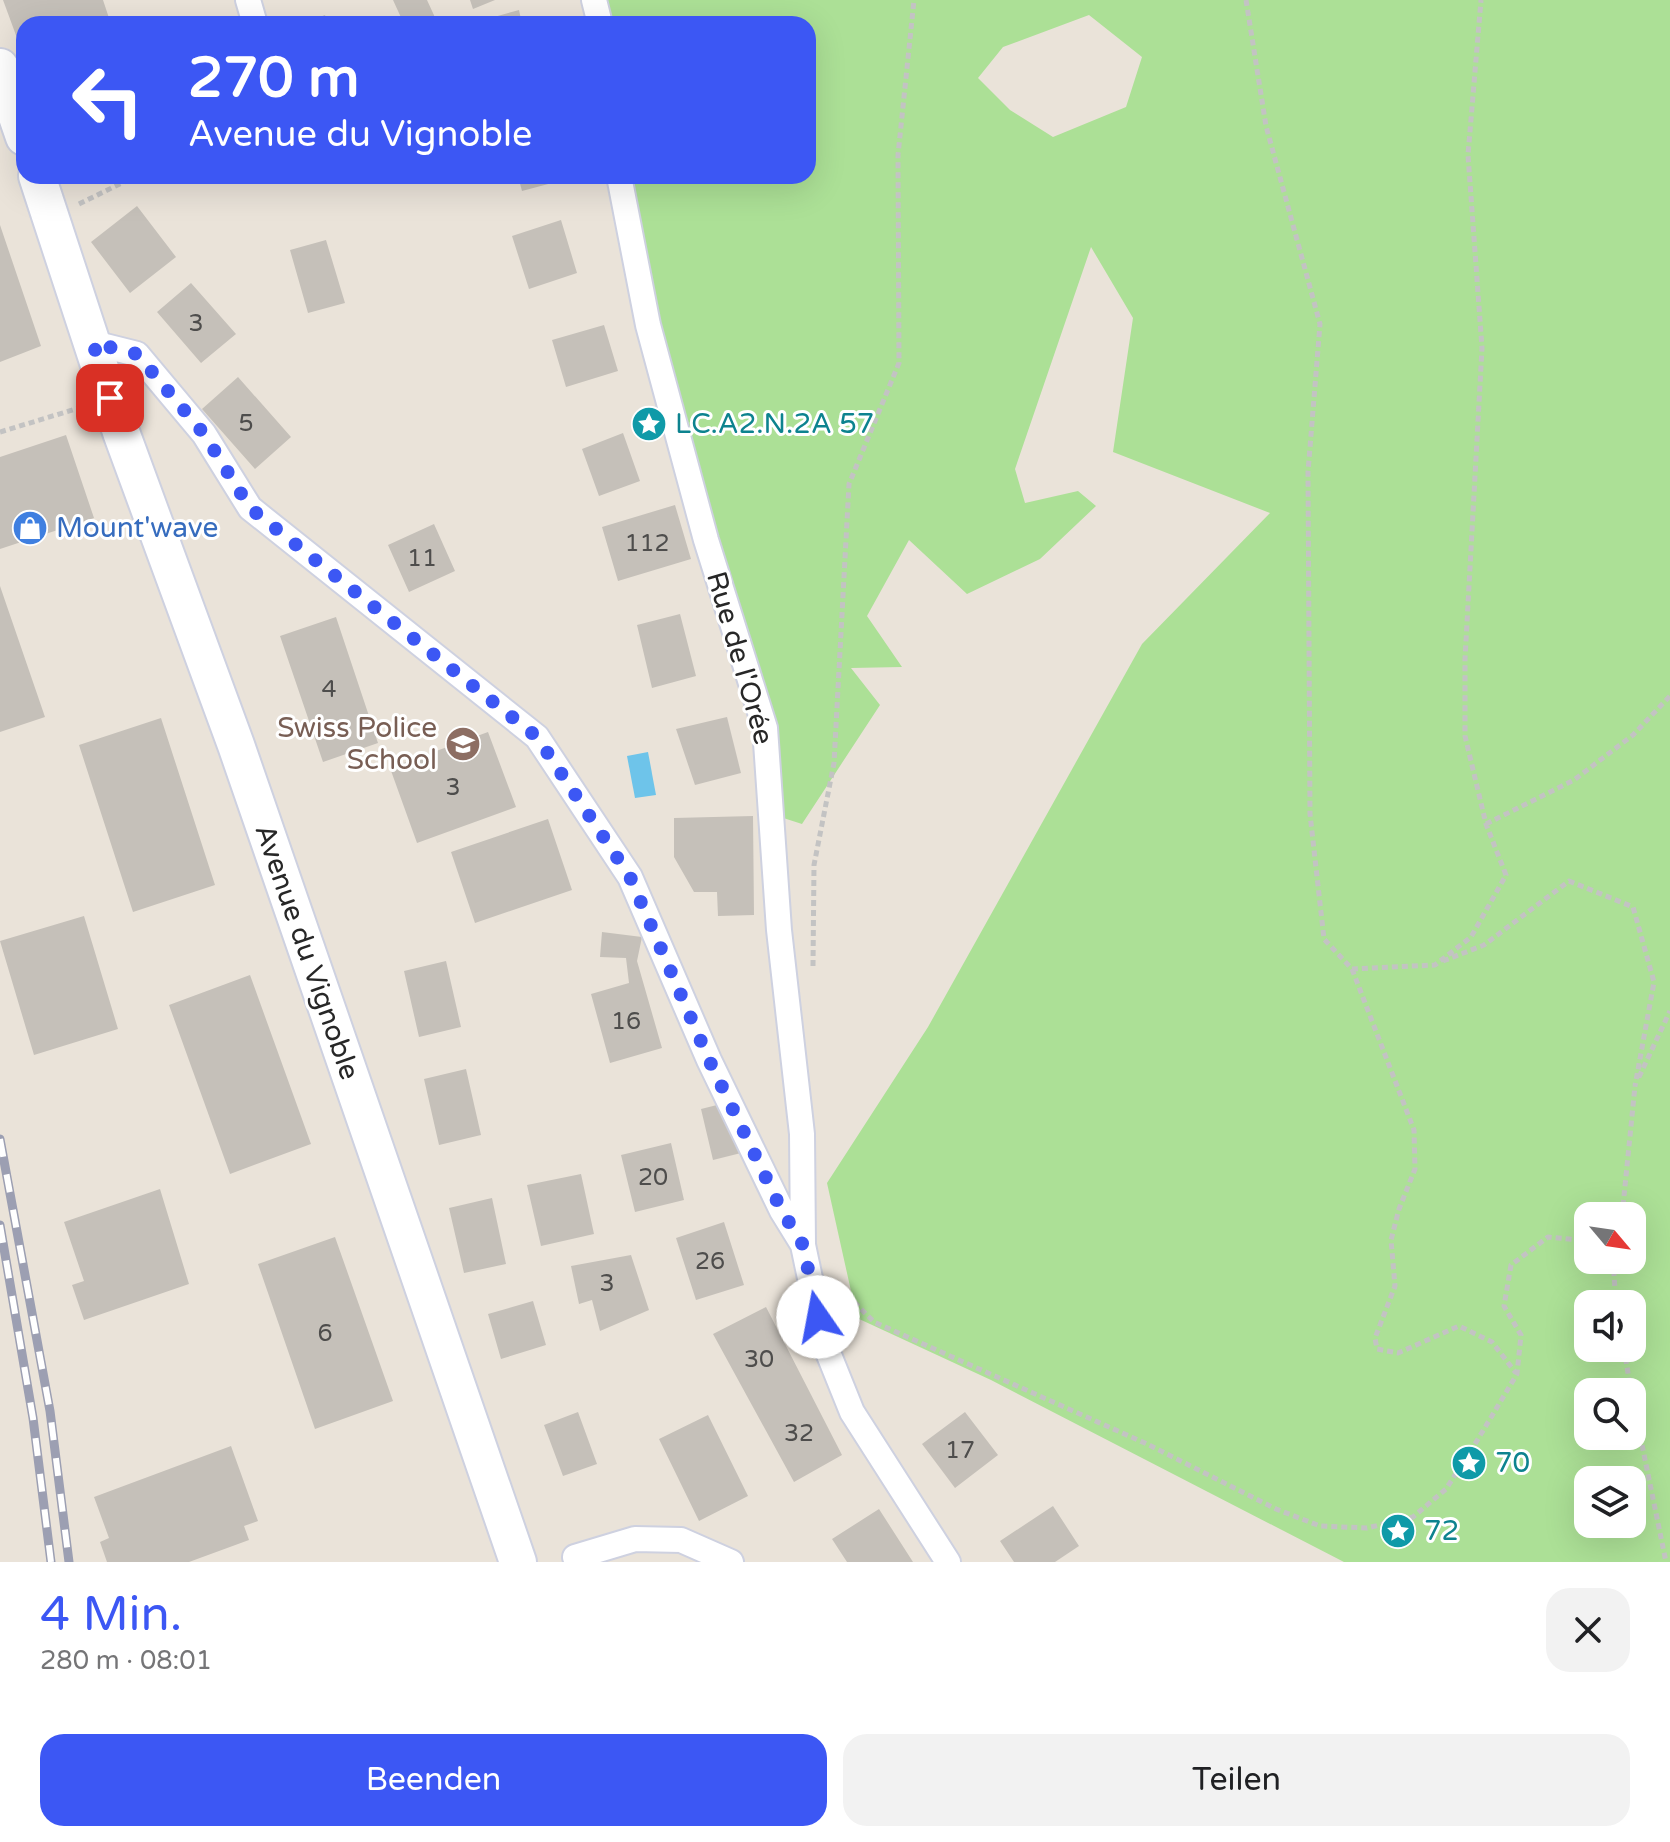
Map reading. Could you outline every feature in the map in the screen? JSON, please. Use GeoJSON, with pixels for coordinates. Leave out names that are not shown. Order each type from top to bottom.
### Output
{"type":"FeatureCollection","features":[{"type":"Feature","properties":{"kind":"main road"},"geometry":{"type":"LineString","coordinates":[[0,67],[16,114]]}},
{"type":"Feature","properties":{"kind":"main road","name":"Avenue du Vignoble"},"geometry":{"type":"LineString","coordinates":[[40,184],[121,432],[236,745],[518,1562]]}},
{"type":"Feature","properties":{"kind":"street","name":"Rue de l'Orée"},"geometry":{"type":"LineString","coordinates":[[621,184],[648,325],[706,540],[765,728],[779,930],[802,1134],[803,1245]]}},
{"type":"Feature","properties":{"kind":"street"},"geometry":{"type":"LineString","coordinates":[[93,343],[137,354],[204,434],[250,508],[537,737],[630,877],[709,1060],[782,1211],[803,1245],[823,1340],[852,1412],[948,1562]]}},
{"type":"Feature","properties":{"kind":"street"},"geometry":{"type":"LineString","coordinates":[[575,1557],[635,1539],[681,1540],[731,1562]]}},
{"type":"Feature","properties":{"kind":"path"},"geometry":{"type":"LineString","coordinates":[[813,972],[814,865],[834,763],[849,484],[899,363],[898,155],[914,0]]}},
{"type":"Feature","properties":{"kind":"path"},"geometry":{"type":"LineString","coordinates":[[1246,0],[1266,126],[1320,324],[1308,472],[1310,814],[1324,939],[1352,969],[1414,1130],[1415,1169],[1391,1240],[1395,1286],[1375,1338],[1377,1349],[1398,1353],[1459,1326],[1492,1342],[1517,1374]]}},
{"type":"Feature","properties":{"kind":"path"},"geometry":{"type":"LineString","coordinates":[[1435,965],[1471,937],[1506,875],[1486,824],[1465,736],[1465,659],[1482,348],[1468,155],[1481,0]]}},
{"type":"Feature","properties":{"kind":"path"},"geometry":{"type":"LineString","coordinates":[[70,208],[120,184]]}},
{"type":"Feature","properties":{"kind":"path"},"geometry":{"type":"LineString","coordinates":[[0,432],[86,406]]}},
{"type":"Feature","properties":{"kind":"path"},"geometry":{"type":"LineString","coordinates":[[1486,824],[1574,780],[1633,735],[1670,696]]}},
{"type":"Feature","properties":{"kind":"path"},"geometry":{"type":"LineString","coordinates":[[1352,969],[1435,965],[1484,945],[1569,881],[1633,907],[1654,982],[1635,1086],[1624,1202]]}},
{"type":"Feature","properties":{"kind":"path"},"geometry":{"type":"LineString","coordinates":[[1635,1086],[1670,1011]]}},
{"type":"Feature","properties":{"kind":"path"},"geometry":{"type":"LineString","coordinates":[[837,1284],[874,1322],[1005,1378],[1276,1509],[1320,1526],[1367,1528],[1413,1517],[1446,1489],[1517,1374],[1521,1335],[1504,1306],[1511,1265],[1548,1237],[1574,1240]]}},
{"type":"Feature","properties":{"kind":"path"},"geometry":{"type":"LineString","coordinates":[[1643,1450],[1666,1562]]}},
{"type":"Feature","properties":{"kind":"green space"},"geometry":{"type":"Polygon","coordinates":[[[594,0],[1670,0],[1670,1562],[1344,1562],[991,1380],[857,1318],[827,1183],[928,1027],[1142,644],[1270,513],[1113,452],[1133,318],[1091,247],[1015,469],[1025,503],[1078,491],[1096,506],[1040,559],[967,594],[909,540],[867,616],[902,667],[851,668],[880,705],[802,824],[774,815],[621,184],[816,184],[816,16],[598,16],[594,0]],[[1089,15],[1003,47],[978,78],[1010,110],[1053,137],[1126,107],[1142,57],[1089,15]]]}},
{"type":"Feature","properties":{"kind":"water"},"geometry":{"type":"Polygon","coordinates":[[[648,752],[656,795],[635,798],[627,756],[648,752]]]}},
{"type":"Feature","properties":{"kind":"building"},"geometry":{"type":"Polygon","coordinates":[[[3,0],[103,0],[108,16],[16,16],[16,35],[3,0]]]}},
{"type":"Feature","properties":{"kind":"building"},"geometry":{"type":"Polygon","coordinates":[[[393,0],[427,0],[434,16],[400,16],[393,0]]]}},
{"type":"Feature","properties":{"kind":"building"},"geometry":{"type":"Polygon","coordinates":[[[470,0],[495,0],[473,9],[470,0]]]}},
{"type":"Feature","properties":{"kind":"building"},"geometry":{"type":"Polygon","coordinates":[[[519,10],[520,16],[498,16],[519,10]]]}},
{"type":"Feature","properties":{"kind":"building"},"geometry":{"type":"Polygon","coordinates":[[[520,184],[548,184],[522,191],[520,184]]]}},
{"type":"Feature","properties":{"kind":"building"},"geometry":{"type":"Polygon","coordinates":[[[137,206],[176,257],[130,293],[91,242],[137,206]]]}},
{"type":"Feature","properties":{"kind":"building"},"geometry":{"type":"Polygon","coordinates":[[[561,220],[577,273],[529,289],[512,236],[561,220]]]}},
{"type":"Feature","properties":{"kind":"building"},"geometry":{"type":"Polygon","coordinates":[[[0,225],[41,346],[0,362],[0,225]]]}},
{"type":"Feature","properties":{"kind":"building"},"geometry":{"type":"Polygon","coordinates":[[[326,240],[345,303],[308,313],[290,250],[326,240]]]}},
{"type":"Feature","properties":{"kind":"building"},"geometry":{"type":"Polygon","coordinates":[[[191,283],[236,334],[201,363],[157,312],[191,283]]]}},
{"type":"Feature","properties":{"kind":"building"},"geometry":{"type":"Polygon","coordinates":[[[604,325],[618,371],[566,387],[552,340],[604,325]]]}},
{"type":"Feature","properties":{"kind":"building"},"geometry":{"type":"Polygon","coordinates":[[[238,377],[291,437],[255,469],[202,409],[238,377]]]}},
{"type":"Feature","properties":{"kind":"building"},"geometry":{"type":"Polygon","coordinates":[[[623,433],[640,481],[599,496],[582,449],[623,433]]]}},
{"type":"Feature","properties":{"kind":"building"},"geometry":{"type":"Polygon","coordinates":[[[66,435],[94,518],[0,549],[0,457],[66,435]]]}},
{"type":"Feature","properties":{"kind":"building"},"geometry":{"type":"Polygon","coordinates":[[[675,505],[691,559],[618,581],[602,527],[675,505]]]}},
{"type":"Feature","properties":{"kind":"building"},"geometry":{"type":"Polygon","coordinates":[[[434,524],[455,571],[409,592],[388,545],[434,524]]]}},
{"type":"Feature","properties":{"kind":"building"},"geometry":{"type":"Polygon","coordinates":[[[0,586],[45,717],[0,732],[0,586]]]}},
{"type":"Feature","properties":{"kind":"building"},"geometry":{"type":"Polygon","coordinates":[[[680,614],[696,676],[652,688],[637,625],[680,614]]]}},
{"type":"Feature","properties":{"kind":"building"},"geometry":{"type":"Polygon","coordinates":[[[336,617],[378,743],[323,762],[280,636],[336,617]]]}},
{"type":"Feature","properties":{"kind":"building"},"geometry":{"type":"Polygon","coordinates":[[[727,717],[741,773],[695,785],[676,729],[727,717]]]}},
{"type":"Feature","properties":{"kind":"building"},"geometry":{"type":"Polygon","coordinates":[[[161,718],[215,885],[133,912],[79,745],[161,718]]]}},
{"type":"Feature","properties":{"kind":"building"},"geometry":{"type":"Polygon","coordinates":[[[488,732],[516,807],[417,843],[390,768],[488,732]]]}},
{"type":"Feature","properties":{"kind":"building"},"geometry":{"type":"Polygon","coordinates":[[[753,816],[754,915],[718,916],[717,892],[694,892],[674,857],[674,818],[753,816]]]}},
{"type":"Feature","properties":{"kind":"building"},"geometry":{"type":"Polygon","coordinates":[[[548,819],[572,890],[475,923],[451,852],[548,819]]]}},
{"type":"Feature","properties":{"kind":"building"},"geometry":{"type":"Polygon","coordinates":[[[84,916],[118,1029],[34,1055],[0,941],[84,916]]]}},
{"type":"Feature","properties":{"kind":"building"},"geometry":{"type":"Polygon","coordinates":[[[602,932],[642,937],[637,961],[662,1048],[610,1063],[591,994],[629,983],[626,958],[600,957],[602,932]]]}},
{"type":"Feature","properties":{"kind":"building"},"geometry":{"type":"Polygon","coordinates":[[[446,961],[461,1027],[419,1037],[404,971],[446,961]]]}},
{"type":"Feature","properties":{"kind":"building"},"geometry":{"type":"Polygon","coordinates":[[[250,975],[311,1144],[230,1174],[169,1005],[250,975]]]}},
{"type":"Feature","properties":{"kind":"building"},"geometry":{"type":"Polygon","coordinates":[[[466,1069],[481,1135],[439,1145],[424,1079],[466,1069]]]}},
{"type":"Feature","properties":{"kind":"building"},"geometry":{"type":"Polygon","coordinates":[[[729,1102],[741,1153],[713,1160],[701,1109],[729,1102]]]}},
{"type":"Feature","properties":{"kind":"building"},"geometry":{"type":"Polygon","coordinates":[[[671,1143],[684,1200],[635,1212],[621,1155],[671,1143]]]}},
{"type":"Feature","properties":{"kind":"building"},"geometry":{"type":"Polygon","coordinates":[[[581,1174],[594,1234],[541,1246],[527,1185],[581,1174]]]}},
{"type":"Feature","properties":{"kind":"building"},"geometry":{"type":"Polygon","coordinates":[[[160,1189],[189,1284],[84,1320],[72,1285],[84,1281],[64,1222],[160,1189]]]}},
{"type":"Feature","properties":{"kind":"building"},"geometry":{"type":"Polygon","coordinates":[[[492,1198],[506,1264],[464,1273],[449,1208],[492,1198]]]}},
{"type":"Feature","properties":{"kind":"building"},"geometry":{"type":"Polygon","coordinates":[[[724,1222],[744,1285],[696,1300],[676,1238],[724,1222]]]}},
{"type":"Feature","properties":{"kind":"building"},"geometry":{"type":"Polygon","coordinates":[[[335,1237],[393,1401],[315,1429],[258,1264],[335,1237]]]}},
{"type":"Feature","properties":{"kind":"building"},"geometry":{"type":"Polygon","coordinates":[[[631,1255],[649,1310],[600,1331],[592,1300],[579,1304],[571,1266],[631,1255]]]}},
{"type":"Feature","properties":{"kind":"building"},"geometry":{"type":"Polygon","coordinates":[[[533,1301],[546,1345],[501,1359],[488,1314],[533,1301]]]}},
{"type":"Feature","properties":{"kind":"building"},"geometry":{"type":"Polygon","coordinates":[[[766,1307],[842,1455],[794,1482],[713,1334],[766,1307]]]}},
{"type":"Feature","properties":{"kind":"building"},"geometry":{"type":"Polygon","coordinates":[[[578,1412],[597,1464],[563,1476],[544,1425],[578,1412]]]}},
{"type":"Feature","properties":{"kind":"building"},"geometry":{"type":"Polygon","coordinates":[[[965,1412],[998,1455],[955,1488],[922,1444],[965,1412]]]}},
{"type":"Feature","properties":{"kind":"building"},"geometry":{"type":"Polygon","coordinates":[[[708,1415],[748,1496],[699,1521],[659,1439],[708,1415]]]}},
{"type":"Feature","properties":{"kind":"building"},"geometry":{"type":"Polygon","coordinates":[[[231,1446],[258,1521],[244,1526],[249,1540],[189,1562],[107,1562],[100,1542],[109,1538],[94,1497],[231,1446]]]}},
{"type":"Feature","properties":{"kind":"building"},"geometry":{"type":"Polygon","coordinates":[[[1053,1506],[1079,1546],[1055,1562],[1014,1562],[1000,1541],[1053,1506]]]}},
{"type":"Feature","properties":{"kind":"building"},"geometry":{"type":"Polygon","coordinates":[[[879,1509],[913,1562],[847,1562],[832,1539],[879,1509]]]}},
{"type":"Feature","properties":{"kind":"railway"},"geometry":{"type":"LineString","coordinates":[[0,1139],[50,1411],[69,1562]]}},
{"type":"Feature","properties":{"kind":"railway"},"geometry":{"type":"LineString","coordinates":[[0,1225],[33,1418],[51,1562]]}},
{"type":"Feature","properties":{"kind":"place","name":"LC.A2.N.2A 57"},"geometry":{"type":"Point","coordinates":[649,424]}},
{"type":"Feature","properties":{"kind":"place","name":"Mount'wave"},"geometry":{"type":"Point","coordinates":[30,528]}},
{"type":"Feature","properties":{"kind":"place","name":"Swiss Police School"},"geometry":{"type":"Point","coordinates":[463,744]}},
{"type":"Feature","properties":{"kind":"place","name":"70"},"geometry":{"type":"Point","coordinates":[1469,1463]}},
{"type":"Feature","properties":{"kind":"place","name":"72"},"geometry":{"type":"Point","coordinates":[1398,1531]}},
{"type":"Feature","properties":{"kind":"route"},"geometry":{"type":"LineString","coordinates":[[110,398],[93,343],[137,354],[204,434],[250,508],[537,737],[630,877],[709,1060],[782,1211],[803,1245],[818,1317]]}}]}
